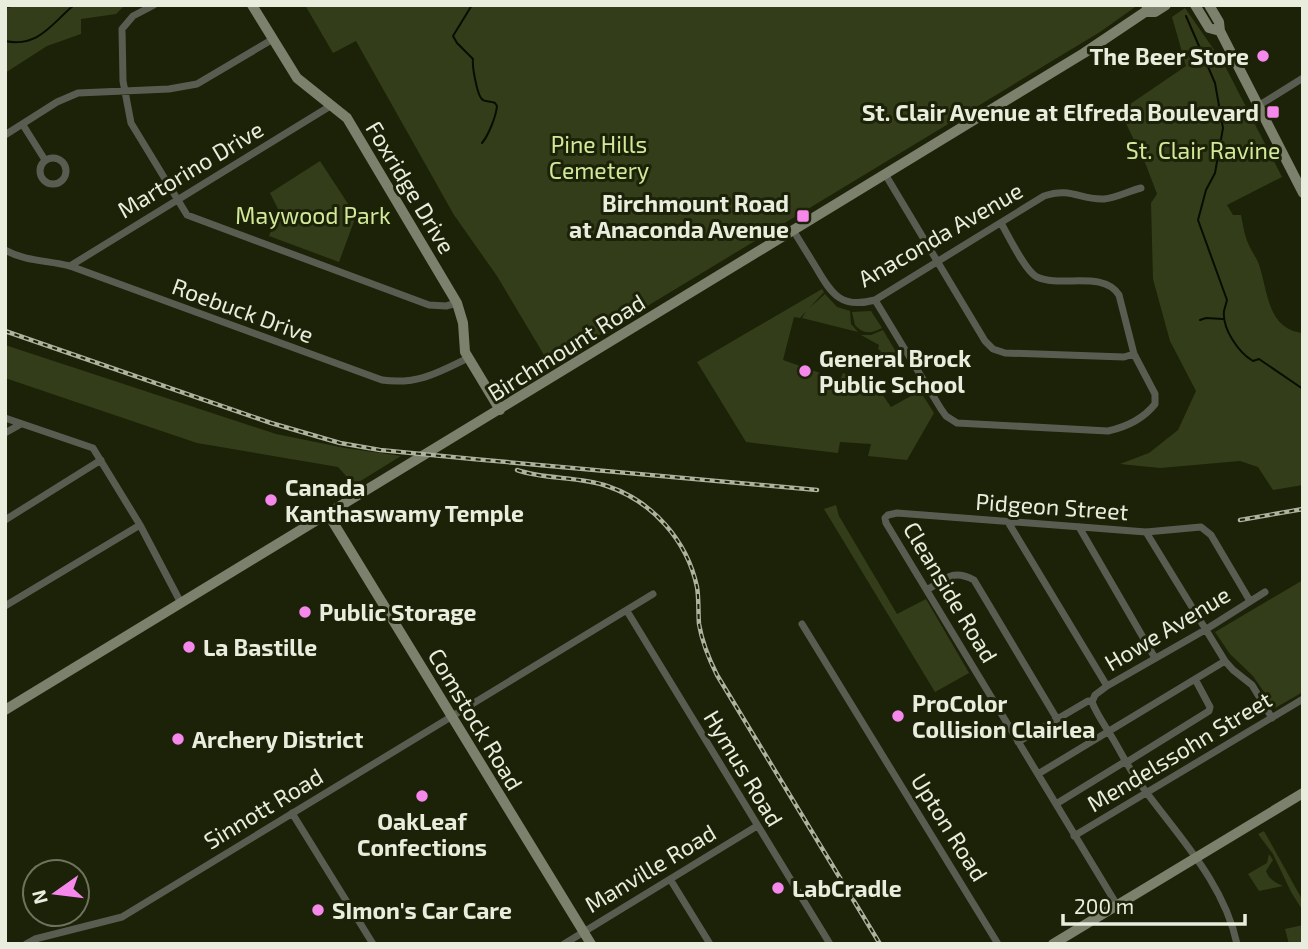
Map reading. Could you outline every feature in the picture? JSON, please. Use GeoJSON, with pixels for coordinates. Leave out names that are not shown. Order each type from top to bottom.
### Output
{"type":"FeatureCollection","features":[{"type":"Feature","properties":{"kind":"main road","name":"Foxridge Drive"},"geometry":{"type":"LineString","coordinates":[[252,5],[297,78],[346,118],[457,303],[463,323],[465,352],[500,410]]}},
{"type":"Feature","properties":{"kind":"main road","name":"Birchmount Road"},"geometry":{"type":"LineString","coordinates":[[5,710],[1084,53],[1147,9],[1155,12],[1166,5]]}},
{"type":"Feature","properties":{"kind":"main road"},"geometry":{"type":"LineString","coordinates":[[1195,5],[1209,28],[1220,31]]}},
{"type":"Feature","properties":{"kind":"main road"},"geometry":{"type":"LineString","coordinates":[[1209,5],[1303,193]]}},
{"type":"Feature","properties":{"kind":"main road","name":"Comstock Road"},"geometry":{"type":"LineString","coordinates":[[328,514],[591,944]]}},
{"type":"Feature","properties":{"kind":"main road"},"geometry":{"type":"LineString","coordinates":[[1053,944],[1303,793]]}},
{"type":"Feature","properties":{"kind":"street"},"geometry":{"type":"LineString","coordinates":[[154,5],[126,21],[122,29],[129,113],[135,132],[187,215],[429,305],[446,306],[457,303]]}},
{"type":"Feature","properties":{"kind":"street"},"geometry":{"type":"LineString","coordinates":[[5,135],[58,102],[78,93],[169,89],[197,84],[273,39]]}},
{"type":"Feature","properties":{"kind":"street"},"geometry":{"type":"LineString","coordinates":[[1258,106],[1303,78]]}},
{"type":"Feature","properties":{"kind":"street","name":"Martorino Drive"},"geometry":{"type":"LineString","coordinates":[[70,266],[332,105]]}},
{"type":"Feature","properties":{"kind":"street"},"geometry":{"type":"LineString","coordinates":[[23,125],[46,160]]}},
{"type":"Feature","properties":{"kind":"street"},"geometry":{"type":"LineString","coordinates":[[885,174],[985,341],[993,349],[1005,352],[1124,357],[1134,354]]}},
{"type":"Feature","properties":{"kind":"street","name":"Anaconda Avenue"},"geometry":{"type":"LineString","coordinates":[[793,230],[834,295],[853,303],[875,300],[1044,196],[1070,192],[1106,199],[1141,188]]}},
{"type":"Feature","properties":{"kind":"street"},"geometry":{"type":"LineString","coordinates":[[875,300],[941,410],[957,423],[1108,431],[1119,429],[1147,413],[1155,404],[1154,394],[1134,354],[1119,295],[1115,289],[1104,283],[1039,278],[1029,270],[1000,223]]}},
{"type":"Feature","properties":{"kind":"street","name":"Roebuck Drive"},"geometry":{"type":"LineString","coordinates":[[5,250],[32,260],[70,266],[382,380],[404,382],[422,379],[468,358]]}},
{"type":"Feature","properties":{"kind":"street"},"geometry":{"type":"LineString","coordinates":[[5,418],[90,446],[140,524],[181,603]]}},
{"type":"Feature","properties":{"kind":"street"},"geometry":{"type":"LineString","coordinates":[[5,433],[22,424]]}},
{"type":"Feature","properties":{"kind":"street"},"geometry":{"type":"LineString","coordinates":[[5,520],[101,460]]}},
{"type":"Feature","properties":{"kind":"street","name":"Pidgeon Street"},"geometry":{"type":"LineString","coordinates":[[888,515],[897,513],[1146,531],[1201,527],[1211,535],[1250,601]]}},
{"type":"Feature","properties":{"kind":"street","name":"Cleanside Road"},"geometry":{"type":"LineString","coordinates":[[888,515],[886,523],[1116,905]]}},
{"type":"Feature","properties":{"kind":"street"},"geometry":{"type":"LineString","coordinates":[[1008,522],[1107,686]]}},
{"type":"Feature","properties":{"kind":"street"},"geometry":{"type":"LineString","coordinates":[[5,606],[140,524]]}},
{"type":"Feature","properties":{"kind":"street"},"geometry":{"type":"LineString","coordinates":[[1079,527],[1155,658]]}},
{"type":"Feature","properties":{"kind":"street"},"geometry":{"type":"LineString","coordinates":[[1146,531],[1225,661],[1252,685],[1272,718]]}},
{"type":"Feature","properties":{"kind":"street"},"geometry":{"type":"LineString","coordinates":[[927,590],[950,576],[962,574],[974,580],[1057,719]]}},
{"type":"Feature","properties":{"kind":"street","name":"Howe Avenue"},"geometry":{"type":"LineString","coordinates":[[1018,742],[1088,701],[1093,704],[1095,695],[1107,686],[1265,592]]}},
{"type":"Feature","properties":{"kind":"street","name":"Sinnott Road"},"geometry":{"type":"LineString","coordinates":[[26,944],[35,939],[122,917],[653,594]]}},
{"type":"Feature","properties":{"kind":"street","name":"Hymus Road"},"geometry":{"type":"LineString","coordinates":[[627,611],[830,944]]}},
{"type":"Feature","properties":{"kind":"street","name":"Upton Road"},"geometry":{"type":"LineString","coordinates":[[802,624],[998,944]]}},
{"type":"Feature","properties":{"kind":"street"},"geometry":{"type":"LineString","coordinates":[[1038,774],[1225,661]]}},
{"type":"Feature","properties":{"kind":"street"},"geometry":{"type":"LineString","coordinates":[[1056,804],[1209,711],[1210,707],[1195,679]]}},
{"type":"Feature","properties":{"kind":"street","name":"Mendelssohn Street"},"geometry":{"type":"LineString","coordinates":[[1074,836],[1303,699]]}},
{"type":"Feature","properties":{"kind":"street"},"geometry":{"type":"LineString","coordinates":[[1093,704],[1142,787],[1196,858],[1224,904],[1237,944]]}},
{"type":"Feature","properties":{"kind":"street"},"geometry":{"type":"LineString","coordinates":[[292,813],[373,944]]}},
{"type":"Feature","properties":{"kind":"street","name":"Manville Road"},"geometry":{"type":"LineString","coordinates":[[564,944],[757,827]]}},
{"type":"Feature","properties":{"kind":"street"},"geometry":{"type":"LineString","coordinates":[[670,879],[710,944]]}},
{"type":"Feature","properties":{"kind":"green space"},"geometry":{"type":"Polygon","coordinates":[[[18,5],[125,5],[116,14],[81,19],[81,34],[47,46],[5,73],[5,9],[18,5]]]}},
{"type":"Feature","properties":{"kind":"green space","name":"Pine Hills Cemetery"},"geometry":{"type":"Polygon","coordinates":[[[305,5],[1138,5],[1100,32],[550,365],[497,276],[454,215],[356,41],[333,53],[305,5]]]}},
{"type":"Feature","properties":{"kind":"green space","name":"St. Clair Ravine"},"geometry":{"type":"Polygon","coordinates":[[[1185,8],[1224,64],[1282,177],[1227,205],[1233,215],[1241,215],[1247,240],[1259,265],[1276,317],[1291,330],[1303,333],[1303,485],[1273,490],[1258,467],[1240,461],[1160,468],[1120,464],[1149,453],[1178,430],[1196,391],[1170,341],[1153,279],[1151,203],[1157,194],[1120,111],[1186,66],[1172,17],[1185,8]]]}},
{"type":"Feature","properties":{"kind":"green space","name":"Maywood Park"},"geometry":{"type":"Polygon","coordinates":[[[320,161],[356,216],[339,262],[269,236],[279,211],[270,193],[320,161]]]}},
{"type":"Feature","properties":{"kind":"green space","name":"General Brock Public School"},"geometry":{"type":"Polygon","coordinates":[[[822,289],[824,292],[800,318],[794,317],[783,360],[840,380],[843,373],[858,379],[869,375],[891,407],[920,391],[934,413],[907,460],[868,456],[871,444],[840,442],[838,453],[746,442],[697,362],[822,289]]]}},
{"type":"Feature","properties":{"kind":"green space"},"geometry":{"type":"Polygon","coordinates":[[[825,294],[837,307],[850,311],[851,324],[858,332],[802,318],[825,294]]]}},
{"type":"Feature","properties":{"kind":"green space"},"geometry":{"type":"Polygon","coordinates":[[[871,311],[882,328],[871,332],[858,328],[852,312],[871,311]]]}},
{"type":"Feature","properties":{"kind":"green space"},"geometry":{"type":"Polygon","coordinates":[[[883,330],[896,352],[885,360],[879,355],[879,345],[861,335],[871,335],[883,330]]]}},
{"type":"Feature","properties":{"kind":"green space"},"geometry":{"type":"Polygon","coordinates":[[[5,345],[276,434],[401,456],[354,485],[338,467],[197,443],[5,378],[5,345]]]}},
{"type":"Feature","properties":{"kind":"green space"},"geometry":{"type":"Polygon","coordinates":[[[836,505],[839,516],[897,614],[926,599],[969,673],[935,692],[824,509],[836,505]]]}},
{"type":"Feature","properties":{"kind":"green space"},"geometry":{"type":"Polygon","coordinates":[[[1303,580],[1303,692],[1275,708],[1253,676],[1230,654],[1215,632],[1303,580]]]}},
{"type":"Feature","properties":{"kind":"green space"},"geometry":{"type":"Polygon","coordinates":[[[1264,831],[1303,901],[1303,911],[1273,854],[1258,834],[1264,831]]]}},
{"type":"Feature","properties":{"kind":"green space"},"geometry":{"type":"Polygon","coordinates":[[[1269,854],[1273,860],[1266,871],[1273,880],[1283,886],[1259,891],[1248,874],[1267,863],[1269,854]]]}},
{"type":"Feature","properties":{"kind":"green space"},"geometry":{"type":"Polygon","coordinates":[[[1303,925],[1303,942],[1289,944],[1285,929],[1303,925]]]}},
{"type":"Feature","properties":{"kind":"waterway"},"geometry":{"type":"LineString","coordinates":[[5,41],[27,41],[36,37],[74,5]]}},
{"type":"Feature","properties":{"kind":"waterway"},"geometry":{"type":"LineString","coordinates":[[472,5],[453,36],[473,59],[475,81],[481,98],[497,106],[482,143]]}},
{"type":"Feature","properties":{"kind":"waterway"},"geometry":{"type":"LineString","coordinates":[[1186,16],[1215,83],[1223,128],[1215,173],[1206,190],[1198,220],[1227,300],[1224,311],[1226,325],[1232,340],[1248,357],[1253,361],[1259,359],[1303,389]]}},
{"type":"Feature","properties":{"kind":"waterway"},"geometry":{"type":"LineString","coordinates":[[1200,320],[1223,319]]}},
{"type":"Feature","properties":{"kind":"railway"},"geometry":{"type":"LineString","coordinates":[[5,331],[271,423],[340,443],[380,450],[817,490]]}},
{"type":"Feature","properties":{"kind":"railway"},"geometry":{"type":"LineString","coordinates":[[517,470],[607,486],[653,512],[676,538],[692,570],[698,592],[700,631],[717,675],[880,944]]}},
{"type":"Feature","properties":{"kind":"railway"},"geometry":{"type":"LineString","coordinates":[[1240,520],[1303,509]]}},
{"type":"Feature","properties":{"kind":"place","name":"The Beer Store"},"geometry":{"type":"Point","coordinates":[1263,56]}},
{"type":"Feature","properties":{"kind":"place","name":"St. Clair Avenue at Elfreda Boulevard"},"geometry":{"type":"Point","coordinates":[1273,112]}},
{"type":"Feature","properties":{"kind":"place","name":"Birchmount Road at Anaconda Avenue"},"geometry":{"type":"Point","coordinates":[803,216]}},
{"type":"Feature","properties":{"kind":"place","name":"General Brock Public School"},"geometry":{"type":"Point","coordinates":[805,371]}},
{"type":"Feature","properties":{"kind":"place","name":"Canada Kanthaswamy Temple"},"geometry":{"type":"Point","coordinates":[271,500]}},
{"type":"Feature","properties":{"kind":"place","name":"Public Storage"},"geometry":{"type":"Point","coordinates":[305,612]}},
{"type":"Feature","properties":{"kind":"place","name":"La Bastille"},"geometry":{"type":"Point","coordinates":[189,647]}},
{"type":"Feature","properties":{"kind":"place","name":"ProColor Collision Clairlea"},"geometry":{"type":"Point","coordinates":[898,716]}},
{"type":"Feature","properties":{"kind":"place","name":"Archery District"},"geometry":{"type":"Point","coordinates":[178,739]}},
{"type":"Feature","properties":{"kind":"place","name":"OakLeaf Confections"},"geometry":{"type":"Point","coordinates":[422,796]}},
{"type":"Feature","properties":{"kind":"place","name":"LabCradle"},"geometry":{"type":"Point","coordinates":[778,888]}},
{"type":"Feature","properties":{"kind":"place","name":"SImon's Car Care"},"geometry":{"type":"Point","coordinates":[318,910]}}]}
